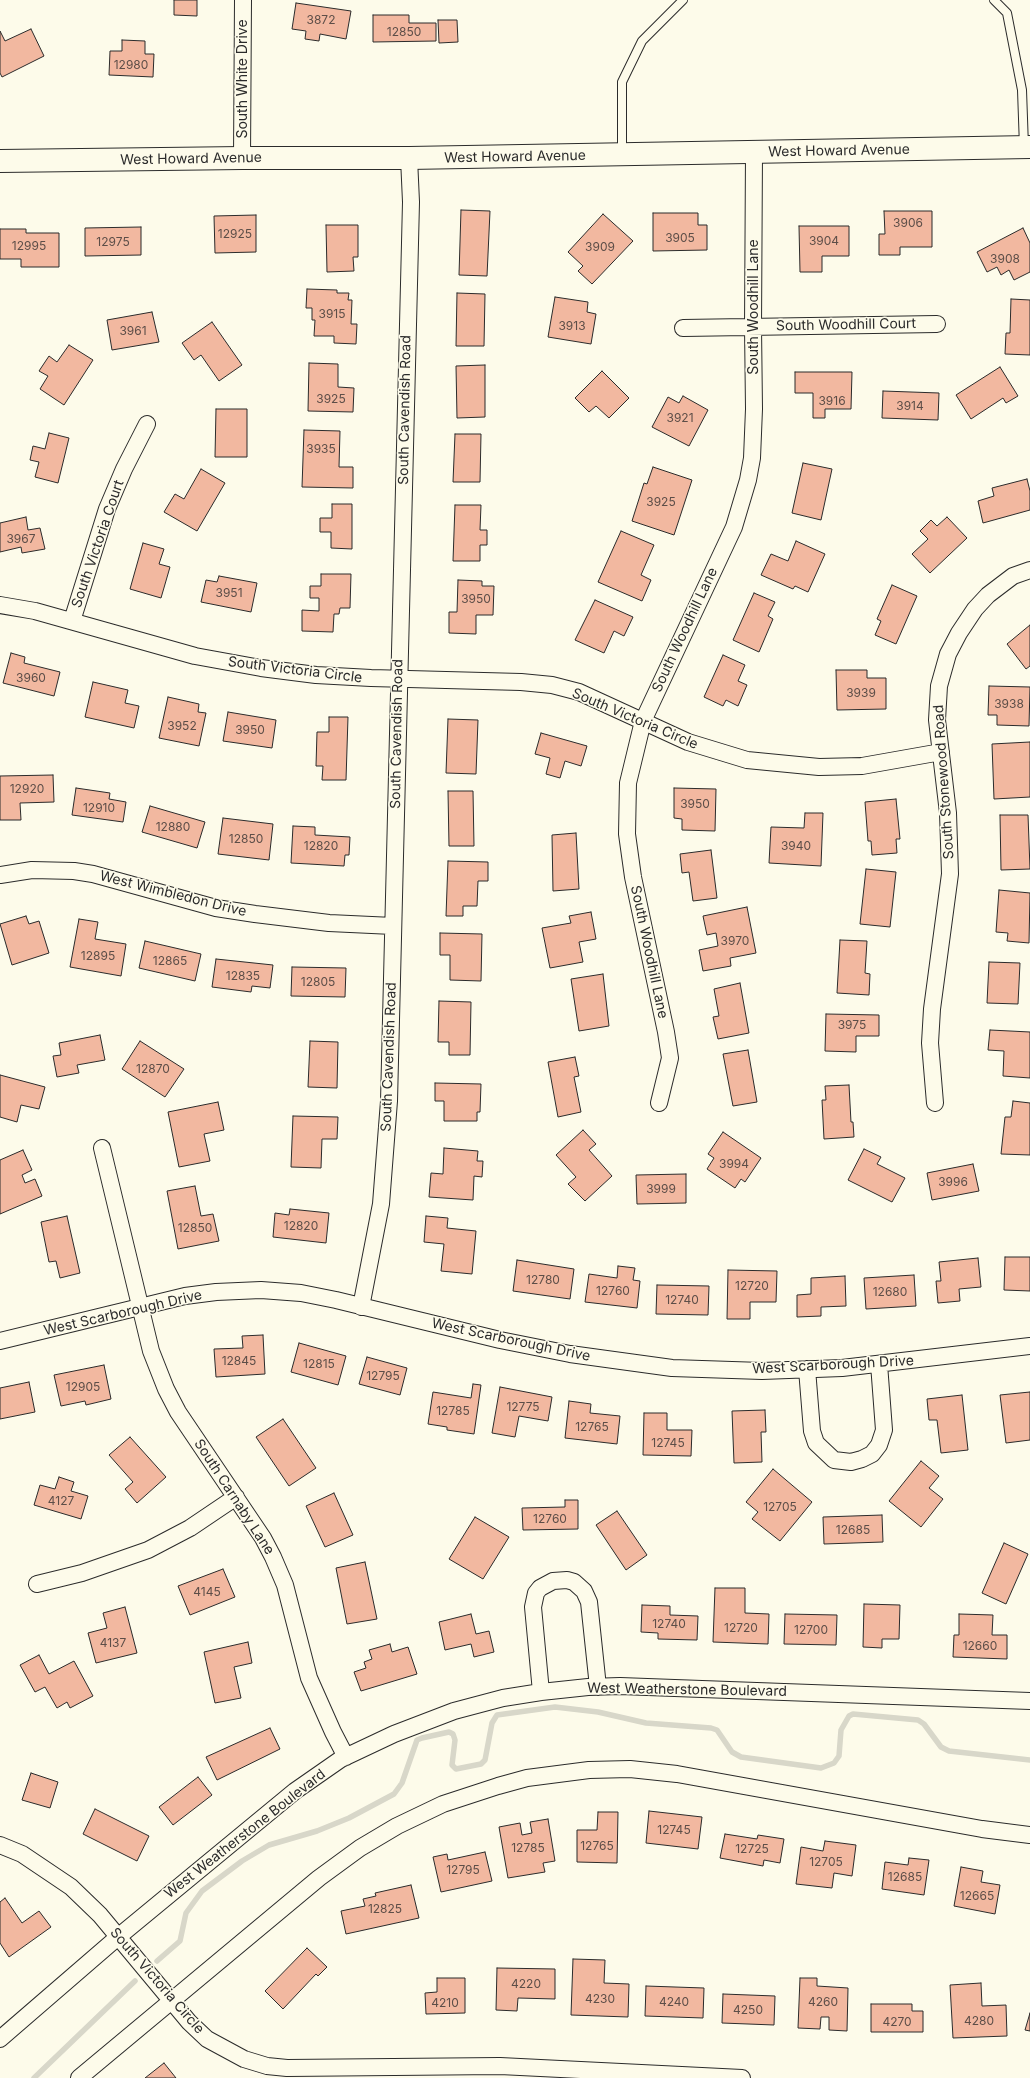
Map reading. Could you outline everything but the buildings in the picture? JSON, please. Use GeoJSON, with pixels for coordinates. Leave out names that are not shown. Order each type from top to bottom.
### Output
{"type":"FeatureCollection","features":[{"type":"Feature","properties":{"kind":"street","name":"South White Drive"},"geometry":{"type":"LineString","coordinates":[[242,158],[243,0]]}},
{"type":"Feature","properties":{"kind":"street","name":"West Howard Avenue"},"geometry":{"type":"LineString","coordinates":[[0,161],[242,158],[409,158],[1027,147]]}},
{"type":"Feature","properties":{"kind":"street","name":"South Woodhill Lane"},"geometry":{"type":"LineString","coordinates":[[659,1103],[670,1058],[666,1032],[633,877],[627,834],[628,783],[643,722],[734,527],[743,499],[752,458],[754,434],[754,153]]}},
{"type":"Feature","properties":{"kind":"street","name":"South Cavendish Road"},"geometry":{"type":"LineString","coordinates":[[361,1307],[380,1211],[386,1158],[411,202],[409,158]]}},
{"type":"Feature","properties":{"kind":"street","name":"South Woodhill Court"},"geometry":{"type":"LineString","coordinates":[[683,328],[937,324]]}},
{"type":"Feature","properties":{"kind":"street","name":"South Victoria Court"},"geometry":{"type":"LineString","coordinates":[[72,621],[107,509],[124,469],[147,424]]}},
{"type":"Feature","properties":{"kind":"street","name":"South Stonewood Road"},"geometry":{"type":"LineString","coordinates":[[935,1103],[930,1044],[932,1009],[950,874],[948,813],[937,720],[939,686],[942,670],[958,633],[988,595],[1013,576],[1030,570]]}},
{"type":"Feature","properties":{"kind":"street","name":"South Victoria Circle"},"geometry":{"type":"LineString","coordinates":[[0,605],[34,611],[195,656],[261,668],[316,675],[521,682],[552,686],[579,692],[688,742],[712,751],[747,760],[819,767],[862,766],[941,752]]}},
{"type":"Feature","properties":{"kind":"street","name":"West Wimbledon Drive"},"geometry":{"type":"LineString","coordinates":[[0,875],[32,870],[74,871],[93,874],[216,908],[329,923],[393,926]]}},
{"type":"Feature","properties":{"kind":"street","name":"South Carnaby Lane"},"geometry":{"type":"LineString","coordinates":[[102,1148],[151,1351],[178,1412],[263,1538],[276,1564],[285,1584],[309,1678],[346,1757]]}},
{"type":"Feature","properties":{"kind":"street","name":"West Scarborough Drive"},"geometry":{"type":"LineString","coordinates":[[0,1341],[185,1296],[216,1292],[261,1290],[300,1293],[500,1340],[600,1359],[672,1368],[762,1372],[879,1364],[1030,1346]]}},
{"type":"Feature","properties":{"kind":"street"},"geometry":{"type":"LineString","coordinates":[[807,1369],[812,1431],[816,1443],[834,1460],[850,1462],[862,1459],[872,1454],[878,1445],[884,1430],[879,1364]]}},
{"type":"Feature","properties":{"kind":"street"},"geometry":{"type":"LineString","coordinates":[[37,1584],[82,1573],[148,1550],[190,1528],[236,1497]]}},
{"type":"Feature","properties":{"kind":"street"},"geometry":{"type":"LineString","coordinates":[[541,1692],[533,1607],[536,1593],[540,1588],[553,1581],[567,1580],[574,1582],[584,1590],[589,1602],[598,1686]]}},
{"type":"Feature","properties":{"kind":"street","name":"West Weatherstone Boulevard"},"geometry":{"type":"LineString","coordinates":[[0,2039],[118,1936],[295,1791],[346,1757],[394,1734],[454,1710],[503,1698],[598,1686],[1030,1702]]}},
{"type":"Feature","properties":{"kind":"street"},"geometry":{"type":"LineString","coordinates":[[79,2078],[319,1878],[360,1848],[397,1826],[443,1804],[527,1778],[588,1770],[630,1769],[677,1774],[982,1829],[1030,1836]]}},
{"type":"Feature","properties":{"kind":"street","name":"South Victoria Circle"},"geometry":{"type":"LineString","coordinates":[[0,1845],[22,1854],[71,1887],[100,1915],[171,2002],[207,2038],[244,2059],[267,2066],[287,2068],[500,2066],[742,2078]]}},
{"type":"Feature","properties":{"kind":"lane"},"geometry":{"type":"LineString","coordinates":[[994,0],[1007,13],[1022,90],[1027,147]]}},
{"type":"Feature","properties":{"kind":"lane"},"geometry":{"type":"LineString","coordinates":[[622,155],[622,82],[642,41],[679,1]]}},
{"type":"Feature","properties":{"kind":"waterway"},"geometry":{"type":"LineString","coordinates":[[157,1961],[180,1941],[186,1913],[202,1891],[242,1861],[269,1845],[317,1831],[349,1818],[394,1794],[402,1783],[417,1740],[449,1732],[453,1734],[455,1740],[452,1765],[456,1769],[481,1764],[485,1760],[492,1723],[497,1715],[555,1707],[598,1712],[646,1723],[711,1728],[717,1730],[732,1752],[741,1757],[821,1768],[834,1763],[839,1756],[841,1730],[849,1716],[853,1714],[918,1720],[924,1724],[941,1747],[949,1751],[1030,1760]]}},
{"type":"Feature","properties":{"kind":"waterway"},"geometry":{"type":"LineString","coordinates":[[34,2078],[135,1981]]}}]}
